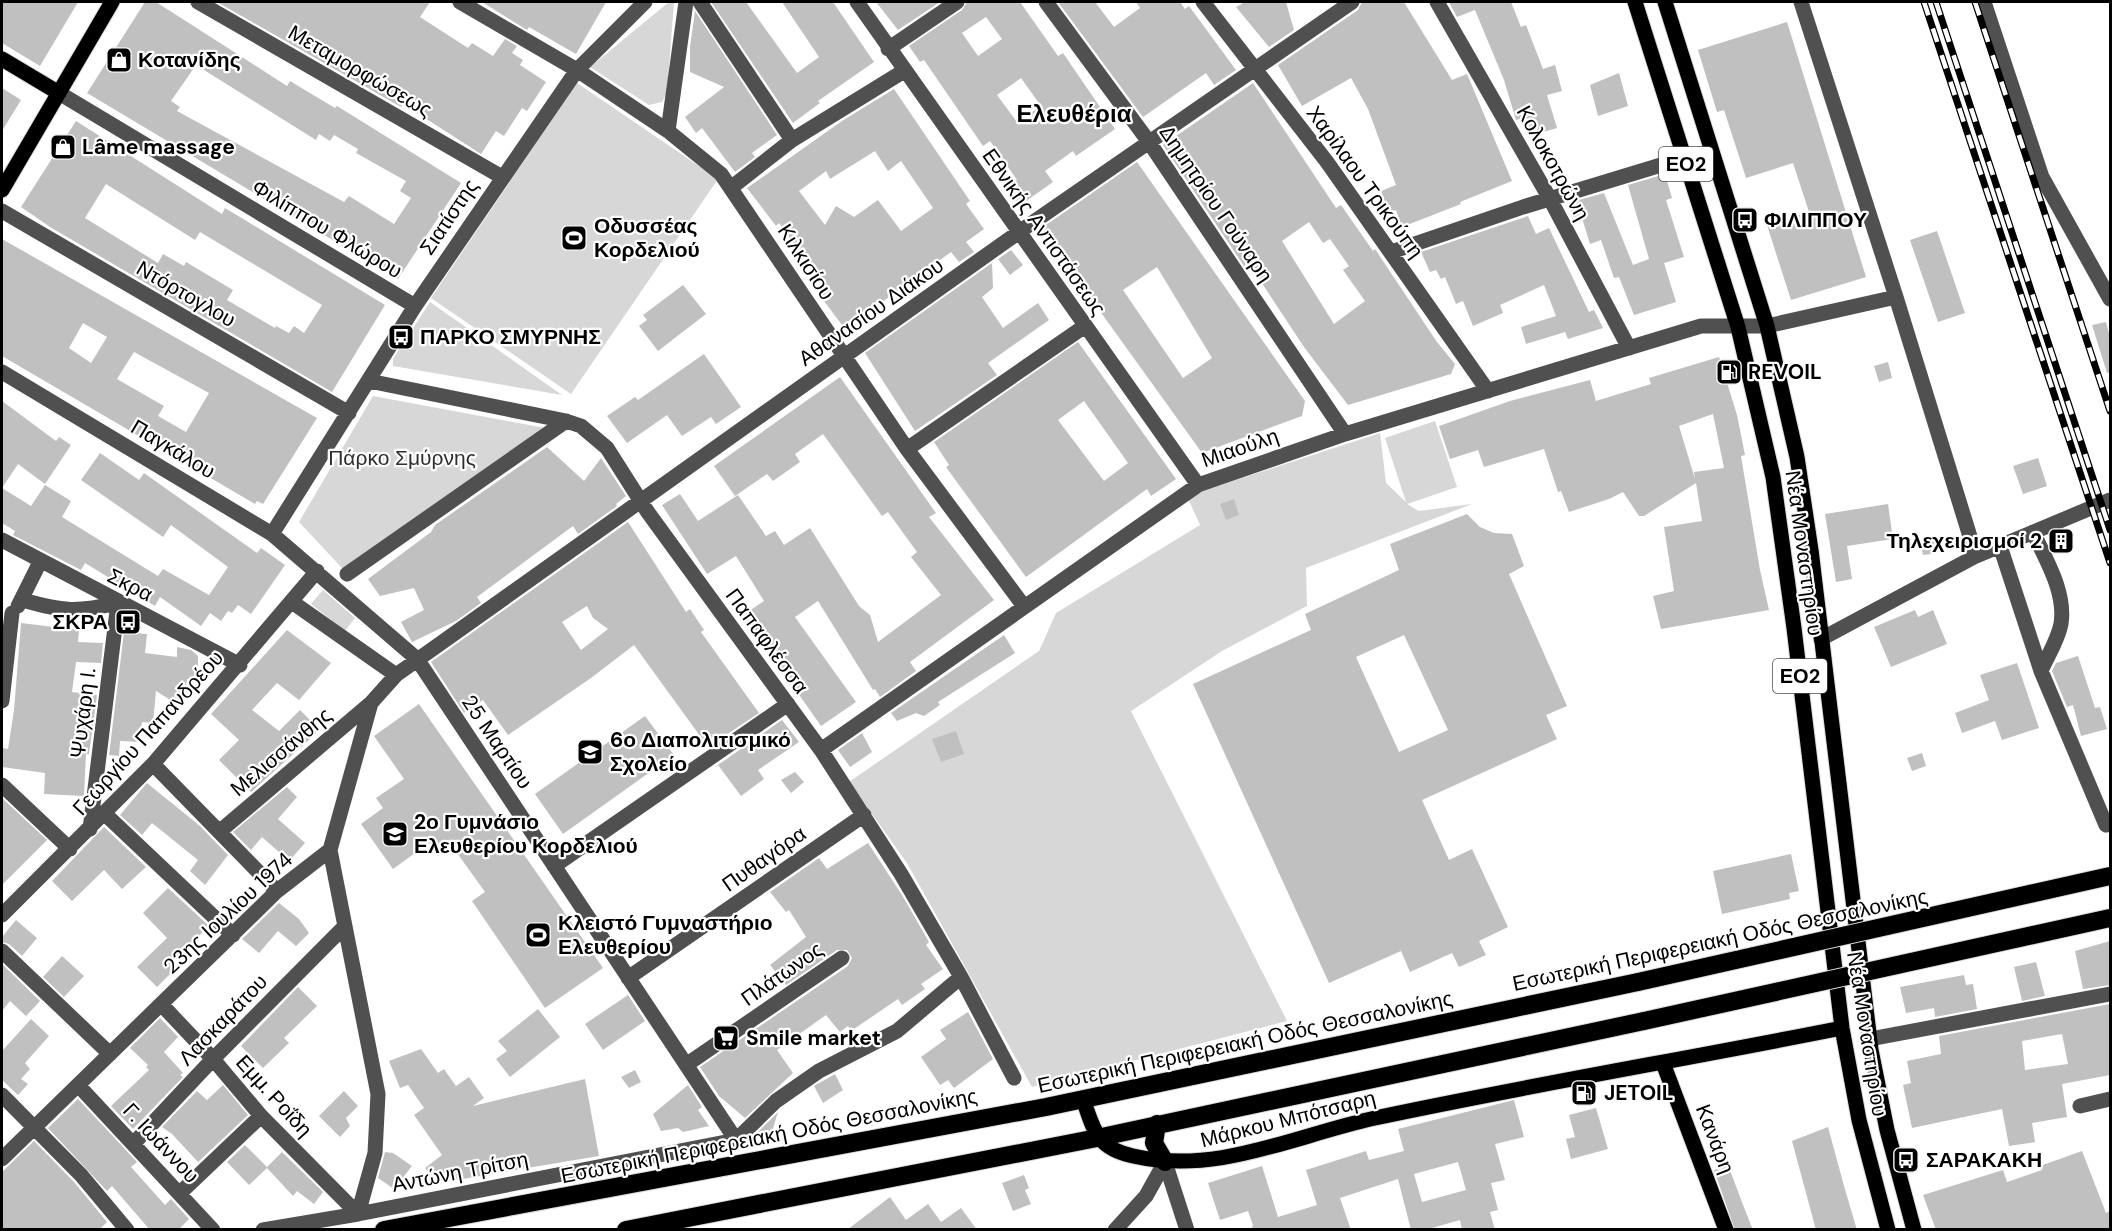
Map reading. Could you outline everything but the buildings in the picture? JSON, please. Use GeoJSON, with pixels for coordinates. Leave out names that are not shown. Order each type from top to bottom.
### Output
{"type":"FeatureCollection","features":[{"type":"Feature","properties":{"kind":"highway","name":"Εσωτερική Περιφερειακή Οδός Θεσσαλονίκης"},"geometry":{"type":"LineString","coordinates":[[384,1230],[1083,1100],[1638,982],[2110,876]]}},
{"type":"Feature","properties":{"kind":"highway"},"geometry":{"type":"LineString","coordinates":[[626,1230],[1097,1138],[2110,918]]}},
{"type":"Feature","properties":{"kind":"highway"},"geometry":{"type":"LineString","coordinates":[[1157,1124],[1153,1134],[1154,1143],[1165,1162]]}},
{"type":"Feature","properties":{"kind":"main road"},"geometry":{"type":"LineString","coordinates":[[2,190],[112,2]]}},
{"type":"Feature","properties":{"kind":"main road","name":"Νέα Μοναστηρίου"},"geometry":{"type":"LineString","coordinates":[[1635,2],[1738,327],[1773,477],[1784,545],[1842,1028],[1859,1120],[1888,1230]]}},
{"type":"Feature","properties":{"kind":"main road","name":"Νέα Μοναστηρίου"},"geometry":{"type":"LineString","coordinates":[[1665,2],[1767,326],[1797,457],[1870,1039],[1887,1130],[1914,1230]]}},
{"type":"Feature","properties":{"kind":"main road","name":"Φιλίππου Φλώρου"},"geometry":{"type":"LineString","coordinates":[[2,59],[59,93]]}},
{"type":"Feature","properties":{"kind":"main road","name":"Μάρκου Μπότσαρη"},"geometry":{"type":"LineString","coordinates":[[1097,1138],[1125,1154],[1165,1162],[1229,1159],[1373,1119],[1842,1028]]}},
{"type":"Feature","properties":{"kind":"main road","name":"Κανάρη"},"geometry":{"type":"LineString","coordinates":[[1663,1063],[1726,1230]]}},
{"type":"Feature","properties":{"kind":"main road"},"geometry":{"type":"LineString","coordinates":[[1083,1100],[1097,1138]]}},
{"type":"Feature","properties":{"kind":"street","name":"Μεταμορφώσεως"},"geometry":{"type":"LineString","coordinates":[[198,2],[502,177]]}},
{"type":"Feature","properties":{"kind":"street","name":"Κιλκισίου"},"geometry":{"type":"LineString","coordinates":[[460,2],[577,70],[668,131],[712,165],[732,187],[907,449],[1023,605]]}},
{"type":"Feature","properties":{"kind":"street","name":"Σιατίστης"},"geometry":{"type":"LineString","coordinates":[[272,534],[415,306],[577,70],[645,2]]}},
{"type":"Feature","properties":{"kind":"street"},"geometry":{"type":"LineString","coordinates":[[668,131],[686,2]]}},
{"type":"Feature","properties":{"kind":"street"},"geometry":{"type":"LineString","coordinates":[[700,2],[792,140]]}},
{"type":"Feature","properties":{"kind":"street","name":"Εθνικής Αντιστάσεως"},"geometry":{"type":"LineString","coordinates":[[857,2],[1198,485]]}},
{"type":"Feature","properties":{"kind":"street"},"geometry":{"type":"LineString","coordinates":[[888,49],[957,2]]}},
{"type":"Feature","properties":{"kind":"street","name":"Δημητρίου Γούναρη"},"geometry":{"type":"LineString","coordinates":[[1046,2],[1149,142],[1345,434]]}},
{"type":"Feature","properties":{"kind":"street","name":"Χαρίλαου Τρικούπη"},"geometry":{"type":"LineString","coordinates":[[1203,2],[1256,68],[1391,252],[1488,392]]}},
{"type":"Feature","properties":{"kind":"street","name":"Αθανασίου Διάκου"},"geometry":{"type":"LineString","coordinates":[[417,659],[1019,232],[1352,2]]}},
{"type":"Feature","properties":{"kind":"street","name":"Κολοκοτρώνη"},"geometry":{"type":"LineString","coordinates":[[1437,2],[1550,199],[1629,348]]}},
{"type":"Feature","properties":{"kind":"street"},"geometry":{"type":"LineString","coordinates":[[1801,2],[1976,556]]}},
{"type":"Feature","properties":{"kind":"street"},"geometry":{"type":"LineString","coordinates":[[1984,2],[2042,177],[2110,298]]}},
{"type":"Feature","properties":{"kind":"street"},"geometry":{"type":"LineString","coordinates":[[732,187],[792,140],[904,71]]}},
{"type":"Feature","properties":{"kind":"street","name":"Φιλίππου Φλώρου"},"geometry":{"type":"LineString","coordinates":[[59,93],[415,306]]}},
{"type":"Feature","properties":{"kind":"street"},"geometry":{"type":"LineString","coordinates":[[1391,252],[1550,199],[1684,158]]}},
{"type":"Feature","properties":{"kind":"street","name":"Ντόρτογλου"},"geometry":{"type":"LineString","coordinates":[[2,211],[349,413]]}},
{"type":"Feature","properties":{"kind":"street","name":"Μιαούλη"},"geometry":{"type":"LineString","coordinates":[[821,750],[1023,605],[1198,485],[1345,434],[1701,326],[1767,326],[1896,297]]}},
{"type":"Feature","properties":{"kind":"street"},"geometry":{"type":"LineString","coordinates":[[907,449],[1085,326]]}},
{"type":"Feature","properties":{"kind":"street","name":"Παγκάλου"},"geometry":{"type":"LineString","coordinates":[[2,372],[272,534],[317,572]]}},
{"type":"Feature","properties":{"kind":"street","name":"Παπαφλέσσα"},"geometry":{"type":"LineString","coordinates":[[369,381],[566,421],[581,426],[607,448],[640,501],[821,750],[864,815],[961,977],[1014,1078]]}},
{"type":"Feature","properties":{"kind":"street"},"geometry":{"type":"LineString","coordinates":[[347,574],[566,421]]}},
{"type":"Feature","properties":{"kind":"street"},"geometry":{"type":"LineString","coordinates":[[1821,639],[1976,556],[2110,500]]}},
{"type":"Feature","properties":{"kind":"street"},"geometry":{"type":"LineString","coordinates":[[2034,532],[2058,588],[2061,607],[2061,625],[2041,671]]}},
{"type":"Feature","properties":{"kind":"street","name":"Σκρα"},"geometry":{"type":"LineString","coordinates":[[2,540],[118,603],[240,665]]}},
{"type":"Feature","properties":{"kind":"street"},"geometry":{"type":"LineString","coordinates":[[2000,546],[2041,671],[2106,825]]}},
{"type":"Feature","properties":{"kind":"street"},"geometry":{"type":"LineString","coordinates":[[2,701],[7,618],[23,600],[40,561]]}},
{"type":"Feature","properties":{"kind":"street","name":"25 Μαρτίου"},"geometry":{"type":"LineString","coordinates":[[317,572],[417,659],[736,1140]]}},
{"type":"Feature","properties":{"kind":"street","name":"Γεωργίου Παπανδρέου"},"geometry":{"type":"LineString","coordinates":[[4,906],[70,849],[153,764],[240,665],[317,572]]}},
{"type":"Feature","properties":{"kind":"street"},"geometry":{"type":"LineString","coordinates":[[23,600],[63,610],[82,611],[118,603]]}},
{"type":"Feature","properties":{"kind":"street"},"geometry":{"type":"LineString","coordinates":[[292,602],[396,675]]}},
{"type":"Feature","properties":{"kind":"street","name":"Ψυχάρη Ι."},"geometry":{"type":"LineString","coordinates":[[90,829],[118,603]]}},
{"type":"Feature","properties":{"kind":"street"},"geometry":{"type":"LineString","coordinates":[[358,1214],[375,1153],[378,1094],[343,928],[330,850],[370,703],[396,675],[417,659]]}},
{"type":"Feature","properties":{"kind":"street","name":"Μελισσάνθης"},"geometry":{"type":"LineString","coordinates":[[219,832],[370,703]]}},
{"type":"Feature","properties":{"kind":"street"},"geometry":{"type":"LineString","coordinates":[[554,866],[788,704]]}},
{"type":"Feature","properties":{"kind":"street"},"geometry":{"type":"LineString","coordinates":[[153,764],[277,891]]}},
{"type":"Feature","properties":{"kind":"street"},"geometry":{"type":"LineString","coordinates":[[2,785],[70,849]]}},
{"type":"Feature","properties":{"kind":"street"},"geometry":{"type":"LineString","coordinates":[[105,814],[233,936]]}},
{"type":"Feature","properties":{"kind":"street","name":"Πυθαγόρα"},"geometry":{"type":"LineString","coordinates":[[628,978],[864,815]]}},
{"type":"Feature","properties":{"kind":"street","name":"23ης Ιουλίου 1974"},"geometry":{"type":"LineString","coordinates":[[2,1159],[277,891],[330,850]]}},
{"type":"Feature","properties":{"kind":"street","name":"Λασκαράτου"},"geometry":{"type":"LineString","coordinates":[[134,1143],[213,1059],[343,928]]}},
{"type":"Feature","properties":{"kind":"street"},"geometry":{"type":"LineString","coordinates":[[2,951],[110,1054]]}},
{"type":"Feature","properties":{"kind":"street","name":"Πλάτωνος"},"geometry":{"type":"LineString","coordinates":[[686,1065],[842,958]]}},
{"type":"Feature","properties":{"kind":"street"},"geometry":{"type":"LineString","coordinates":[[736,1140],[776,1101],[819,1071],[897,1031],[961,977]]}},
{"type":"Feature","properties":{"kind":"street"},"geometry":{"type":"LineString","coordinates":[[1870,1039],[2110,994]]}},
{"type":"Feature","properties":{"kind":"street","name":"Εμμ. Ροΐδη"},"geometry":{"type":"LineString","coordinates":[[161,1004],[213,1059],[261,1116],[358,1214]]}},
{"type":"Feature","properties":{"kind":"street","name":"Γ. Ιωάννου"},"geometry":{"type":"LineString","coordinates":[[78,1084],[213,1230]]}},
{"type":"Feature","properties":{"kind":"street"},"geometry":{"type":"LineString","coordinates":[[2,1095],[81,1175],[127,1230]]}},
{"type":"Feature","properties":{"kind":"street"},"geometry":{"type":"LineString","coordinates":[[2080,1106],[2110,1099]]}},
{"type":"Feature","properties":{"kind":"street"},"geometry":{"type":"LineString","coordinates":[[180,1193],[261,1116]]}},
{"type":"Feature","properties":{"kind":"street","name":"Αντώνη Τρίτση"},"geometry":{"type":"LineString","coordinates":[[262,1230],[358,1214],[736,1140]]}},
{"type":"Feature","properties":{"kind":"street"},"geometry":{"type":"LineString","coordinates":[[1115,1230],[1146,1196],[1165,1162]]}},
{"type":"Feature","properties":{"kind":"street"},"geometry":{"type":"LineString","coordinates":[[1165,1162],[1187,1230]]}},
{"type":"Feature","properties":{"kind":"green space"},"geometry":{"type":"Polygon","coordinates":[[[669,2],[674,2],[667,93],[662,102],[649,105],[590,67],[669,2]]]}},
{"type":"Feature","properties":{"kind":"green space","name":"Οδυσσέας Κορδελιού"},"geometry":{"type":"Polygon","coordinates":[[[577,83],[718,179],[571,394],[431,298],[577,83]]]}},
{"type":"Feature","properties":{"kind":"green space"},"geometry":{"type":"Polygon","coordinates":[[[430,302],[562,395],[393,366],[393,359],[430,302]]]}},
{"type":"Feature","properties":{"kind":"green space","name":"Πάρκο Σμύρνης"},"geometry":{"type":"Polygon","coordinates":[[[373,396],[545,428],[342,568],[299,522],[373,396]]]}},
{"type":"Feature","properties":{"kind":"green space"},"geometry":{"type":"Polygon","coordinates":[[[1435,421],[1457,487],[1407,504],[1419,511],[1472,504],[1306,568],[1307,606],[1222,651],[1131,711],[1287,1021],[1032,1087],[907,863],[849,782],[1039,651],[1056,613],[1200,525],[1187,496],[1380,433],[1386,483],[1406,502],[1385,438],[1435,421]]]}},
{"type":"Feature","properties":{"kind":"green space"},"geometry":{"type":"Polygon","coordinates":[[[323,590],[355,618],[345,631],[311,604],[323,590]]]}},
{"type":"Feature","properties":{"kind":"railway"},"geometry":{"type":"LineString","coordinates":[[1924,2],[2110,563]]}},
{"type":"Feature","properties":{"kind":"railway"},"geometry":{"type":"LineString","coordinates":[[1936,2],[2110,530]]}},
{"type":"Feature","properties":{"kind":"railway"},"geometry":{"type":"LineString","coordinates":[[1975,2],[2110,411]]}},
{"type":"Feature","properties":{"kind":"place","name":"Κοτανίδης"},"geometry":{"type":"Point","coordinates":[119,60]}},
{"type":"Feature","properties":{"kind":"place","name":"Lâme massage"},"geometry":{"type":"Point","coordinates":[63,147]}},
{"type":"Feature","properties":{"kind":"place","name":"ΦΙΛΙΠΠΟΥ"},"geometry":{"type":"Point","coordinates":[1745,220]}},
{"type":"Feature","properties":{"kind":"place","name":"Οδυσσέας Κορδελιού"},"geometry":{"type":"Point","coordinates":[574,238]}},
{"type":"Feature","properties":{"kind":"place","name":"ΠΑΡΚΟ ΣΜΥΡΝΗΣ"},"geometry":{"type":"Point","coordinates":[401,337]}},
{"type":"Feature","properties":{"kind":"place","name":"REVOIL"},"geometry":{"type":"Point","coordinates":[1729,372]}},
{"type":"Feature","properties":{"kind":"place","name":"Τηλεχειρισμοί 2"},"geometry":{"type":"Point","coordinates":[2061,541]}},
{"type":"Feature","properties":{"kind":"place","name":"ΣΚΡΑ"},"geometry":{"type":"Point","coordinates":[128,622]}},
{"type":"Feature","properties":{"kind":"place","name":"6ο Διαπολιτισμικό Σχολείο"},"geometry":{"type":"Point","coordinates":[590,752]}},
{"type":"Feature","properties":{"kind":"place","name":"2ο Γυμνάσιο Ελευθερίου Κορδελιού"},"geometry":{"type":"Point","coordinates":[395,834]}},
{"type":"Feature","properties":{"kind":"place","name":"Κλειστό Γυμναστήριο Ελευθερίου"},"geometry":{"type":"Point","coordinates":[538,935]}},
{"type":"Feature","properties":{"kind":"place","name":"Smile market"},"geometry":{"type":"Point","coordinates":[726,1038]}},
{"type":"Feature","properties":{"kind":"place","name":"JETOIL"},"geometry":{"type":"Point","coordinates":[1584,1093]}},
{"type":"Feature","properties":{"kind":"place","name":"ΣΑΡΑΚΑΚΗ"},"geometry":{"type":"Point","coordinates":[1906,1160]}},
{"type":"Feature","properties":{"kind":"district","name":"Ελευθέρια"},"geometry":{"type":"Point","coordinates":[1074,113]}}]}
